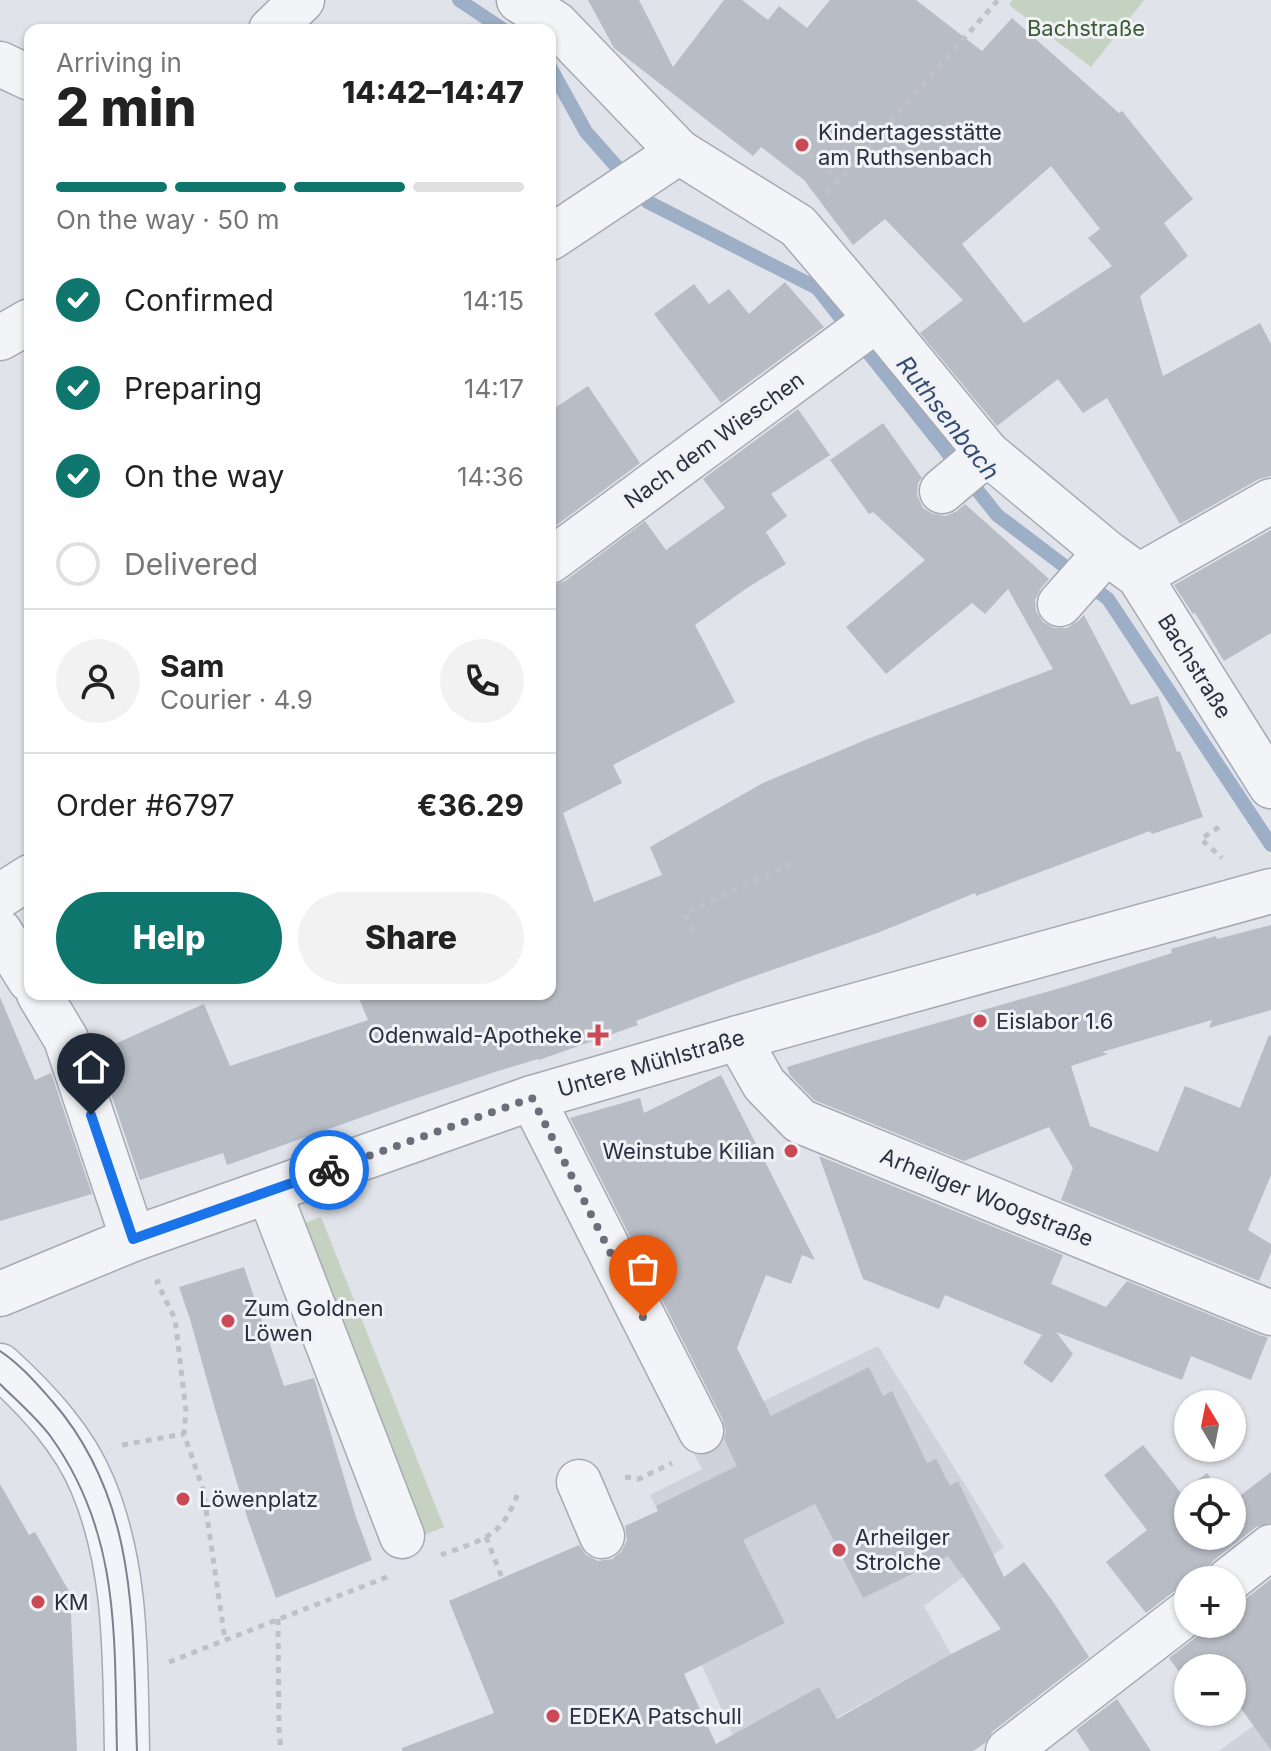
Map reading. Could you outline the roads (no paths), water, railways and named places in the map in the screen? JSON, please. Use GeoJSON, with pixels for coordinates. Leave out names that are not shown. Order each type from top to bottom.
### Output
{"type":"FeatureCollection","features":[{"type":"Feature","properties":{"kind":"street"},"geometry":{"type":"LineString","coordinates":[[277,24],[302,0]]}},
{"type":"Feature","properties":{"kind":"street","name":"Bachstraße"},"geometry":{"type":"LineString","coordinates":[[519,0],[556,24],[679,152],[798,226],[987,453],[1123,564],[1271,786]]}},
{"type":"Feature","properties":{"kind":"street"},"geometry":{"type":"LineString","coordinates":[[0,64],[24,75]]}},
{"type":"Feature","properties":{"kind":"street"},"geometry":{"type":"LineString","coordinates":[[556,234],[679,152]]}},
{"type":"Feature","properties":{"kind":"street","name":"Nach dem Wieschen"},"geometry":{"type":"LineString","coordinates":[[556,557],[877,319]]}},
{"type":"Feature","properties":{"kind":"street"},"geometry":{"type":"LineString","coordinates":[[0,338],[24,324]]}},
{"type":"Feature","properties":{"kind":"street"},"geometry":{"type":"LineString","coordinates":[[942,491],[987,453]]}},
{"type":"Feature","properties":{"kind":"street"},"geometry":{"type":"LineString","coordinates":[[1060,604],[1123,564],[1271,501]]}},
{"type":"Feature","properties":{"kind":"street"},"geometry":{"type":"LineString","coordinates":[[0,896],[24,881]]}},
{"type":"Feature","properties":{"kind":"street","name":"Untere Mühlstraße"},"geometry":{"type":"LineString","coordinates":[[0,1294],[133,1239],[532,1098],[1271,891]]}},
{"type":"Feature","properties":{"kind":"street"},"geometry":{"type":"LineString","coordinates":[[0,932],[24,970]]}},
{"type":"Feature","properties":{"kind":"street"},"geometry":{"type":"LineString","coordinates":[[43,1000],[66,1039],[133,1239]]}},
{"type":"Feature","properties":{"kind":"street","name":"Arheilger Woogstraße"},"geometry":{"type":"LineString","coordinates":[[738,1038],[764,1084],[800,1121],[1271,1313]]}},
{"type":"Feature","properties":{"kind":"street"},"geometry":{"type":"LineString","coordinates":[[532,1098],[700,1428]]}},
{"type":"Feature","properties":{"kind":"street"},"geometry":{"type":"LineString","coordinates":[[269,1192],[409,1556]]}},
{"type":"Feature","properties":{"kind":"street"},"geometry":{"type":"LineString","coordinates":[[0,1366],[28,1391],[54,1423],[75,1451],[93,1485],[118,1571],[125,1647],[127,1751]]}},
{"type":"Feature","properties":{"kind":"street"},"geometry":{"type":"LineString","coordinates":[[598,1478],[602,1536]]}},
{"type":"Feature","properties":{"kind":"street"},"geometry":{"type":"LineString","coordinates":[[1246,1567],[1271,1547]]}},
{"type":"Feature","properties":{"kind":"street"},"geometry":{"type":"LineString","coordinates":[[1019,1747],[1174,1623]]}},
{"type":"Feature","properties":{"kind":"waterway","name":"Ruthsenbach"},"geometry":{"type":"LineString","coordinates":[[459,0],[495,24]]}},
{"type":"Feature","properties":{"kind":"waterway","name":"Ruthsenbach"},"geometry":{"type":"LineString","coordinates":[[556,78],[586,132],[648,202],[817,288],[997,515],[1108,599],[1271,845]]}},
{"type":"Feature","properties":{"kind":"tram line"},"geometry":{"type":"LineString","coordinates":[[0,1351],[53,1402],[81,1441],[102,1482],[126,1568],[134,1658],[137,1751]]}},
{"type":"Feature","properties":{"kind":"tram line"},"geometry":{"type":"LineString","coordinates":[[0,1384],[51,1437],[74,1474],[90,1511],[102,1549],[109,1588],[117,1751]]}},
{"type":"Feature","properties":{"kind":"place","name":"Kindertagesstätte am Ruthsenbach"},"geometry":{"type":"Point","coordinates":[802,145]}},
{"type":"Feature","properties":{"kind":"place","name":"Eislabor 1.6"},"geometry":{"type":"Point","coordinates":[980,1021]}},
{"type":"Feature","properties":{"kind":"place","name":"Odenwald-Apotheke"},"geometry":{"type":"Point","coordinates":[598,1035]}},
{"type":"Feature","properties":{"kind":"place","name":"Weinstube Kilian"},"geometry":{"type":"Point","coordinates":[791,1151]}},
{"type":"Feature","properties":{"kind":"place","name":"Zum Goldnen Löwen"},"geometry":{"type":"Point","coordinates":[228,1321]}},
{"type":"Feature","properties":{"kind":"place","name":"Löwenplatz"},"geometry":{"type":"Point","coordinates":[183,1499]}},
{"type":"Feature","properties":{"kind":"place","name":"Arheilger Strolche"},"geometry":{"type":"Point","coordinates":[839,1550]}},
{"type":"Feature","properties":{"kind":"place","name":"KM"},"geometry":{"type":"Point","coordinates":[38,1602]}},
{"type":"Feature","properties":{"kind":"place","name":"EDEKA Patschull"},"geometry":{"type":"Point","coordinates":[553,1716]}}]}
